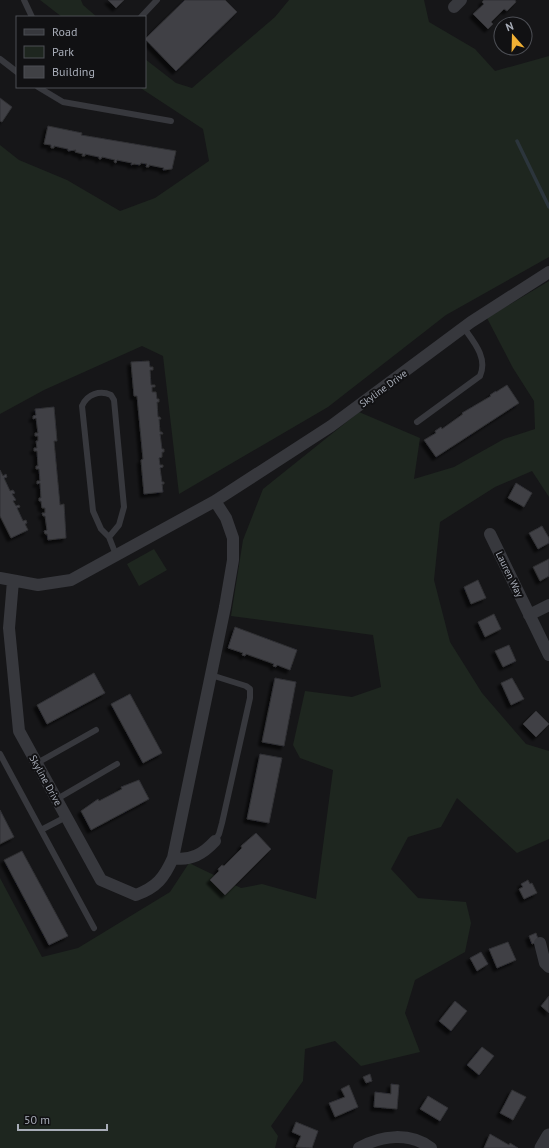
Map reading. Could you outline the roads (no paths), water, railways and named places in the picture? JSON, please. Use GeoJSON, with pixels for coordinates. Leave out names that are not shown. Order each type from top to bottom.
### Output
{"type":"FeatureCollection","features":[{"type":"Feature","properties":{"kind":"street","name":"Skyline Drive"},"geometry":{"type":"LineString","coordinates":[[0,578],[38,585],[71,580],[215,501],[331,426],[464,328],[549,272]]}},
{"type":"Feature","properties":{"kind":"street","name":"Skyline Drive"},"geometry":{"type":"LineString","coordinates":[[13,581],[9,628],[19,731],[101,880],[136,895],[150,890],[165,875],[173,858],[225,607],[233,560],[233,538],[226,518],[215,501]]}},
{"type":"Feature","properties":{"kind":"street","name":"Lauren Way"},"geometry":{"type":"LineString","coordinates":[[490,534],[549,655]]}},
{"type":"Feature","properties":{"kind":"street"},"geometry":{"type":"LineString","coordinates":[[529,614],[549,605]]}},
{"type":"Feature","properties":{"kind":"street"},"geometry":{"type":"LineString","coordinates":[[173,858],[184,860],[194,858],[215,841]]}},
{"type":"Feature","properties":{"kind":"street"},"geometry":{"type":"LineString","coordinates":[[540,943],[545,963],[549,967]]}},
{"type":"Feature","properties":{"kind":"street"},"geometry":{"type":"LineString","coordinates":[[359,1148],[385,1137],[400,1136],[425,1143],[431,1148]]}},
{"type":"Feature","properties":{"kind":"lane"},"geometry":{"type":"LineString","coordinates":[[24,0],[32,16]]}},
{"type":"Feature","properties":{"kind":"lane"},"geometry":{"type":"LineString","coordinates":[[142,16],[158,0]]}},
{"type":"Feature","properties":{"kind":"lane"},"geometry":{"type":"LineString","coordinates":[[0,59],[16,71]]}},
{"type":"Feature","properties":{"kind":"lane"},"geometry":{"type":"LineString","coordinates":[[40,88],[64,102],[171,121]]}},
{"type":"Feature","properties":{"kind":"lane"},"geometry":{"type":"LineString","coordinates":[[417,422],[480,376],[483,361],[481,354],[464,328]]}},
{"type":"Feature","properties":{"kind":"lane"},"geometry":{"type":"LineString","coordinates":[[109,537],[119,525],[124,507],[114,400],[111,395],[105,393],[89,396],[82,406],[93,511],[101,529],[109,537],[116,555]]}},
{"type":"Feature","properties":{"kind":"lane"},"geometry":{"type":"LineString","coordinates":[[211,675],[246,686],[250,689],[250,698],[220,834],[215,841]]}},
{"type":"Feature","properties":{"kind":"lane"},"geometry":{"type":"LineString","coordinates":[[37,763],[96,730]]}},
{"type":"Feature","properties":{"kind":"lane"},"geometry":{"type":"LineString","coordinates":[[0,754],[94,928]]}},
{"type":"Feature","properties":{"kind":"lane"},"geometry":{"type":"LineString","coordinates":[[57,799],[117,764]]}},
{"type":"Feature","properties":{"kind":"lane"},"geometry":{"type":"LineString","coordinates":[[41,830],[66,816]]}},
{"type":"Feature","properties":{"kind":"waterway"},"geometry":{"type":"LineString","coordinates":[[517,141],[549,207]]}}]}
